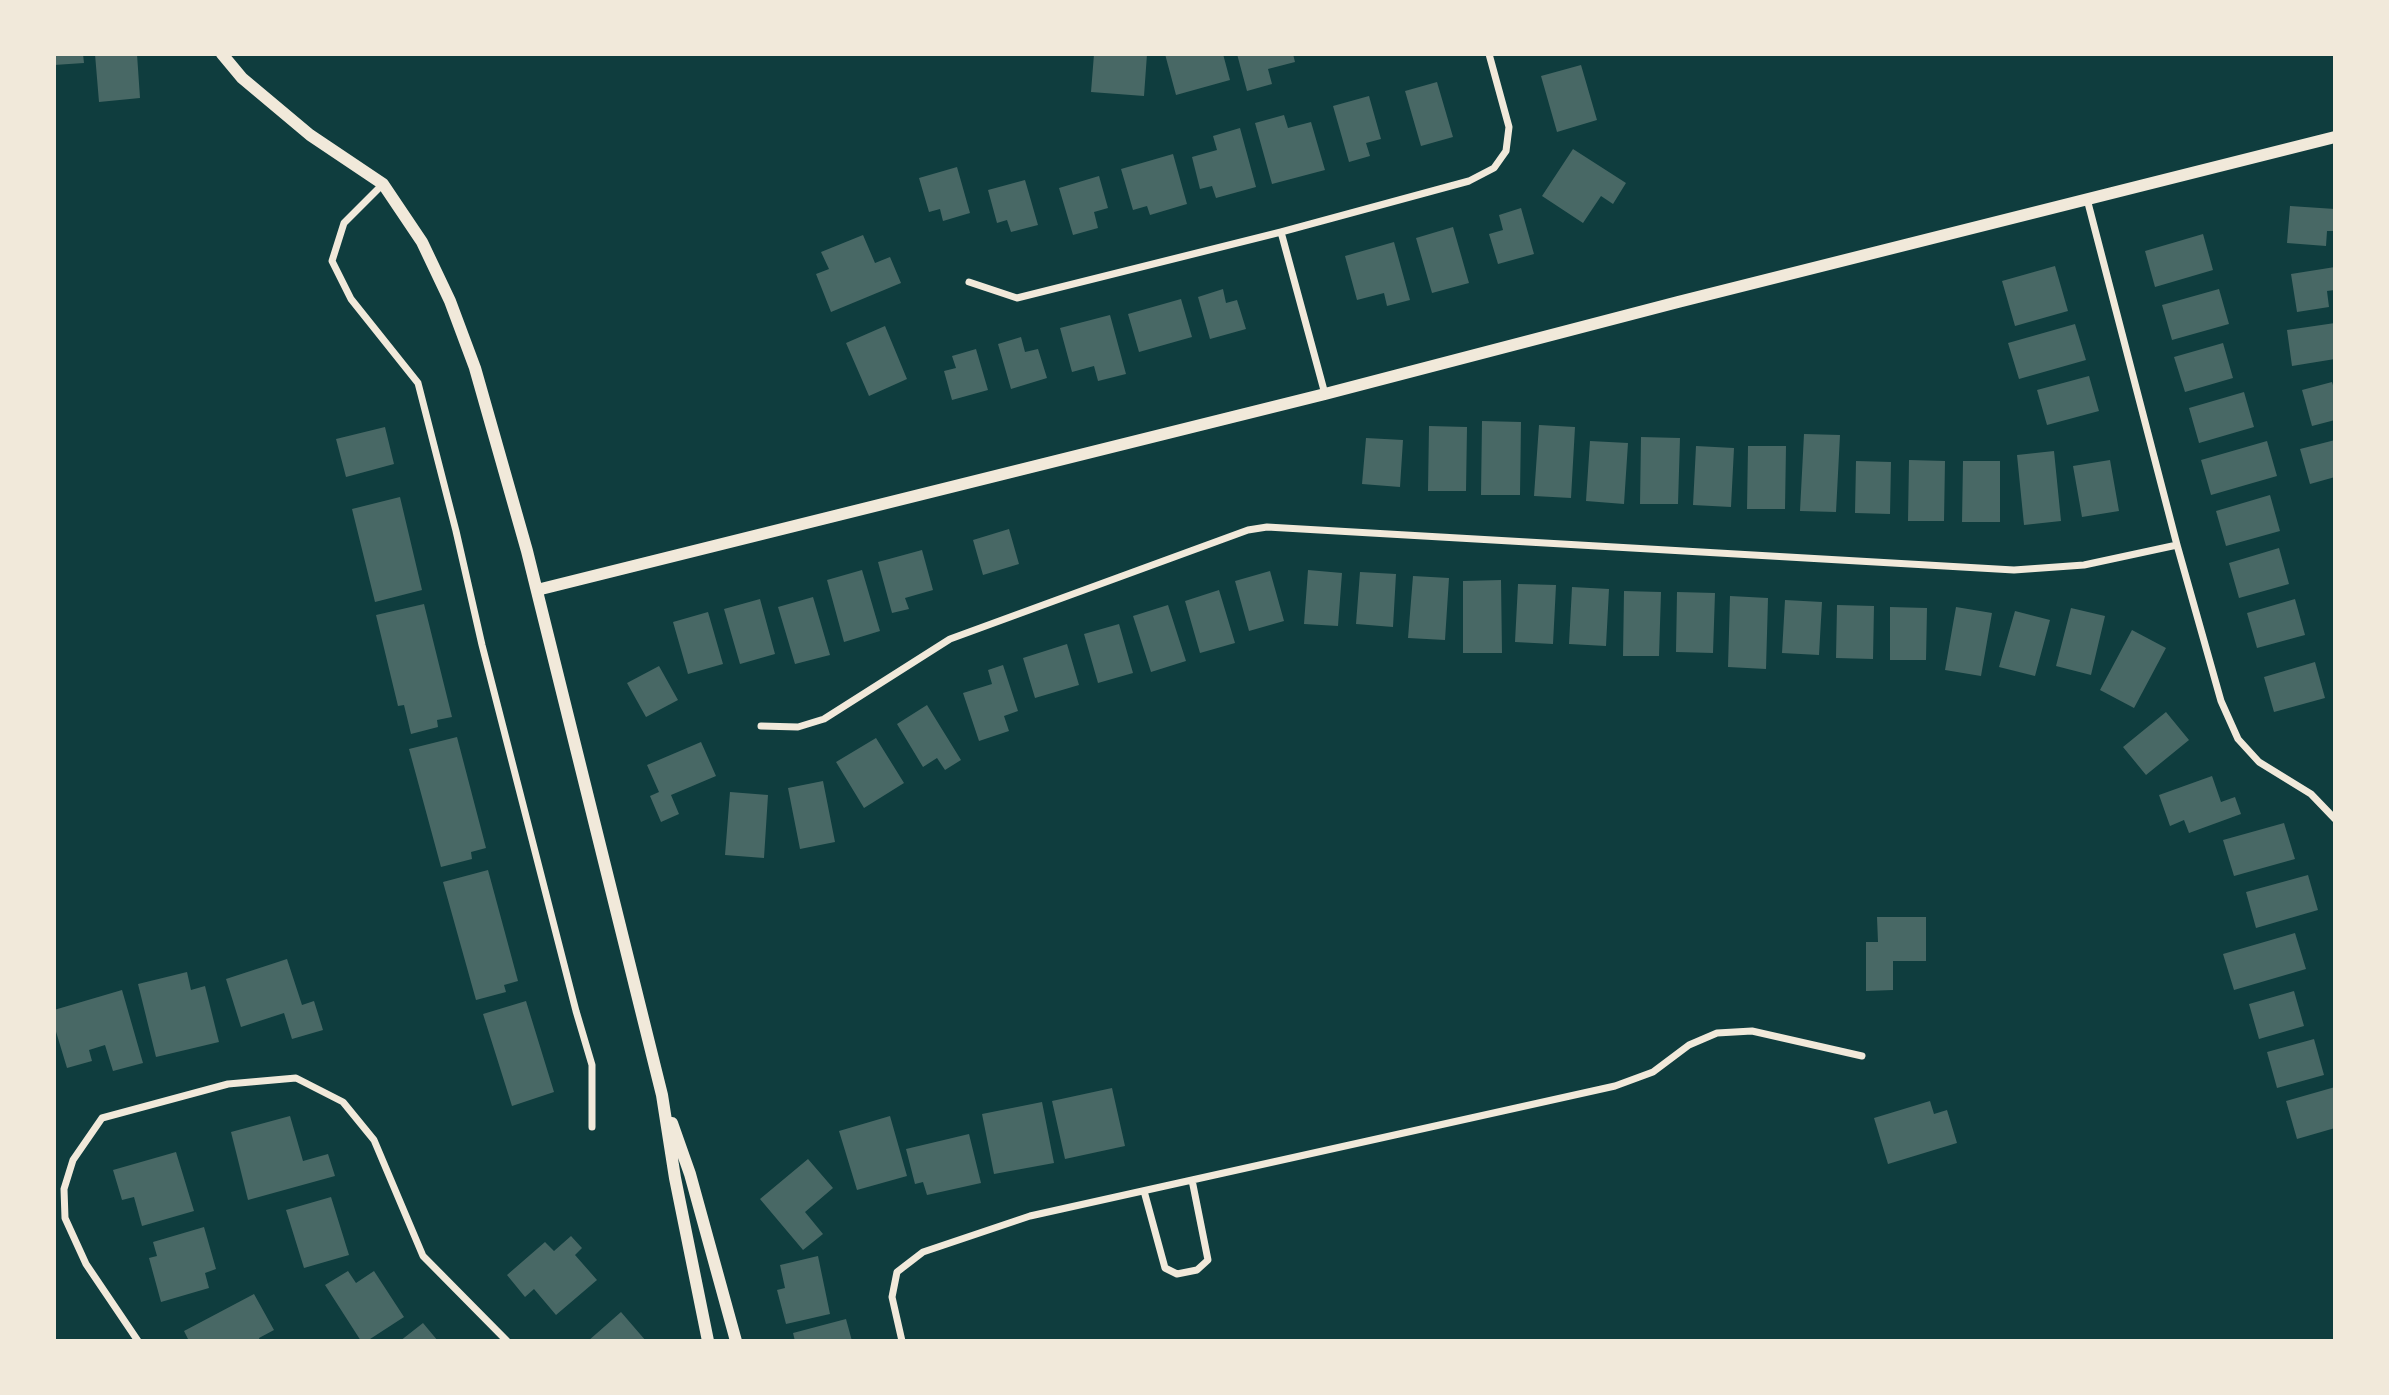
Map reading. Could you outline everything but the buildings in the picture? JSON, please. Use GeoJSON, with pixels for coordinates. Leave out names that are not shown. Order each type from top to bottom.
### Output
{"type":"FeatureCollection","features":[{"type":"Feature","properties":{"kind":"street"},"geometry":{"type":"LineString","coordinates":[[222,54],[242,78],[310,135],[383,184],[422,242],[450,301],[475,368],[537,590],[662,1095],[674,1178],[708,1341]]}},
{"type":"Feature","properties":{"kind":"street"},"geometry":{"type":"LineString","coordinates":[[969,282],[1017,298],[1281,232],[1469,181],[1494,167],[1506,151],[1510,127],[1489,54]]}},
{"type":"Feature","properties":{"kind":"street"},"geometry":{"type":"LineString","coordinates":[[537,590],[1325,394],[2335,137]]}},
{"type":"Feature","properties":{"kind":"street"},"geometry":{"type":"LineString","coordinates":[[383,184],[344,223],[332,261],[351,299],[418,383],[482,645],[592,1065],[592,1127]]}},
{"type":"Feature","properties":{"kind":"street"},"geometry":{"type":"LineString","coordinates":[[2087,199],[2221,701],[2238,739],[2259,762],[2311,794],[2335,819]]}},
{"type":"Feature","properties":{"kind":"street"},"geometry":{"type":"LineString","coordinates":[[1281,232],[1325,394]]}},
{"type":"Feature","properties":{"kind":"street"},"geometry":{"type":"LineString","coordinates":[[761,726],[798,727],[824,719],[950,639],[1257,528],[2014,570],[2084,565],[2178,545]]}},
{"type":"Feature","properties":{"kind":"street"},"geometry":{"type":"LineString","coordinates":[[902,1341],[892,1297],[897,1272],[923,1252],[1030,1216],[1615,1086],[1653,1072],[1689,1045],[1717,1033],[1752,1031],[1862,1056]]}},
{"type":"Feature","properties":{"kind":"street"},"geometry":{"type":"LineString","coordinates":[[138,1341],[86,1264],[65,1218],[64,1189],[73,1160],[102,1118],[228,1084],[296,1078],[343,1102],[374,1140],[423,1256],[507,1341]]}},
{"type":"Feature","properties":{"kind":"street"},"geometry":{"type":"LineString","coordinates":[[662,1095],[691,1174],[736,1341]]}},
{"type":"Feature","properties":{"kind":"street"},"geometry":{"type":"LineString","coordinates":[[1144,1191],[1165,1268],[1177,1274],[1197,1270],[1208,1261],[1192,1180]]}}]}
